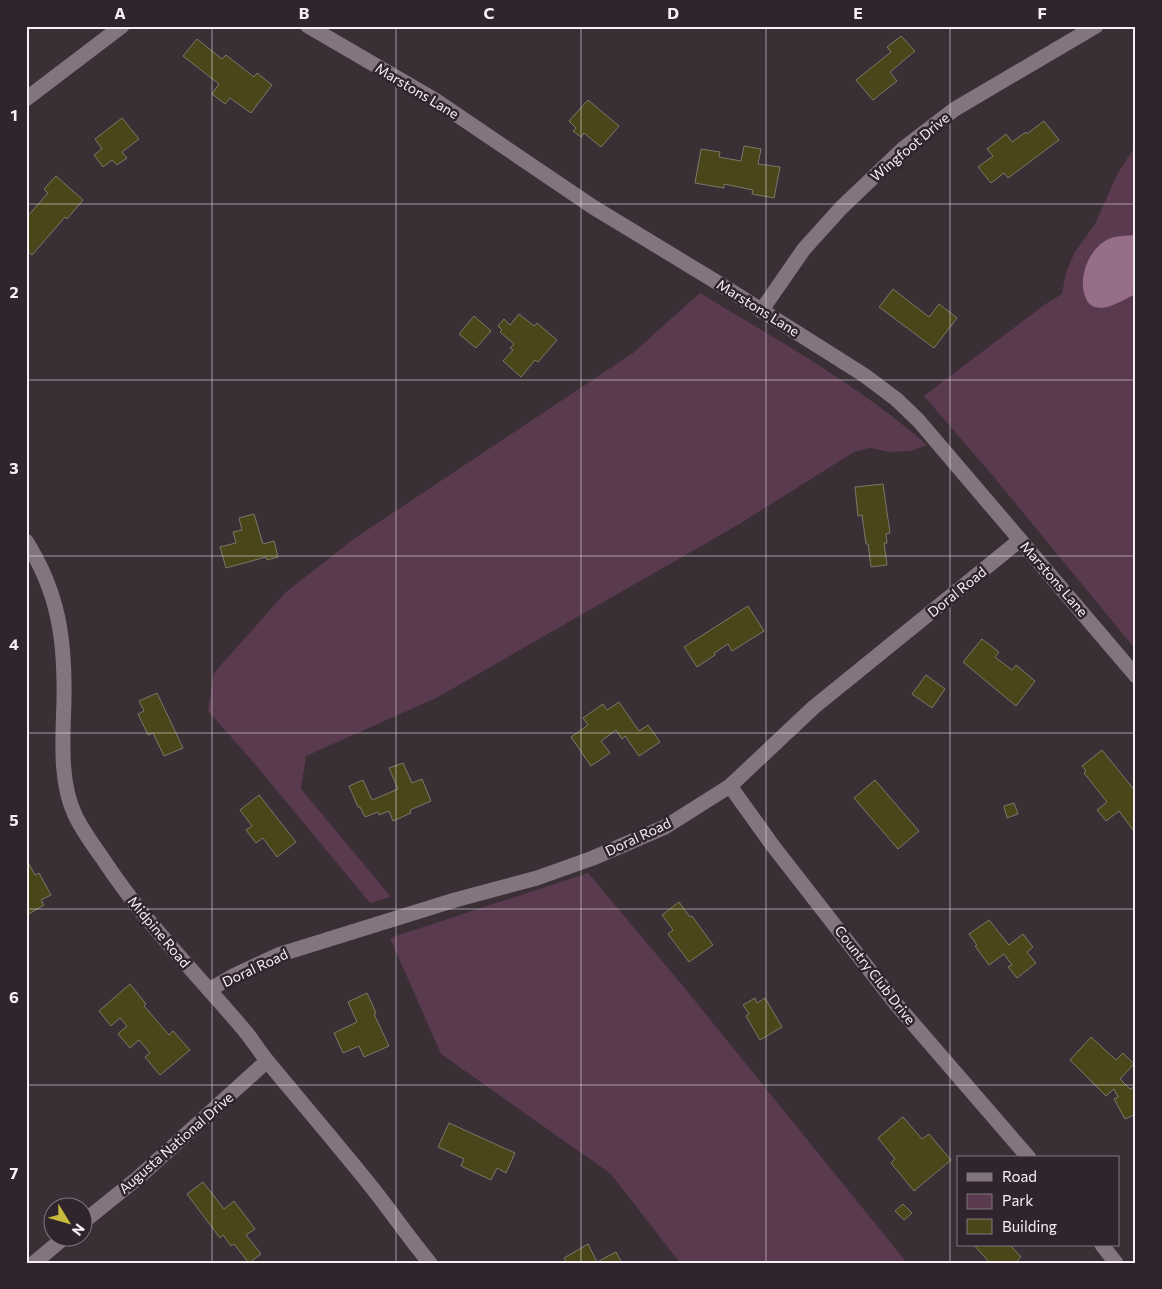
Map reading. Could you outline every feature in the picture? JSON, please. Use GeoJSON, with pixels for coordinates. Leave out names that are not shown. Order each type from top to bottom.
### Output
{"type":"FeatureCollection","features":[{"type":"Feature","properties":{"kind":"street"},"geometry":{"type":"LineString","coordinates":[[26,99],[122,26]]}},
{"type":"Feature","properties":{"kind":"street","name":"Marstons Lane"},"geometry":{"type":"LineString","coordinates":[[308,26],[438,101],[593,207],[724,286],[864,375],[896,399],[918,420],[1136,676]]}},
{"type":"Feature","properties":{"kind":"street","name":"Wingfoot Drive"},"geometry":{"type":"LineString","coordinates":[[761,311],[804,249],[841,208],[904,148],[956,109],[1096,26]]}},
{"type":"Feature","properties":{"kind":"street","name":"Doral Road"},"geometry":{"type":"LineString","coordinates":[[209,990],[235,975],[278,955],[472,895],[537,878],[593,858],[665,827],[730,786],[814,707],[1020,540]]}},
{"type":"Feature","properties":{"kind":"street","name":"Midpine Road"},"geometry":{"type":"LineString","coordinates":[[26,541],[48,581],[63,643],[64,701],[62,741],[65,780],[75,815],[123,890],[176,954],[246,1033],[267,1061],[324,1128],[430,1263]]}},
{"type":"Feature","properties":{"kind":"street","name":"Country Club Drive"},"geometry":{"type":"LineString","coordinates":[[730,786],[773,846],[896,1004],[1027,1156]]}},
{"type":"Feature","properties":{"kind":"street","name":"Augusta National Drive"},"geometry":{"type":"LineString","coordinates":[[92,1215],[139,1177],[267,1061]]}},
{"type":"Feature","properties":{"kind":"street"},"geometry":{"type":"LineString","coordinates":[[34,1263],[54,1246]]}},
{"type":"Feature","properties":{"kind":"street"},"geometry":{"type":"LineString","coordinates":[[1103,1246],[1116,1263]]}},
{"type":"Feature","properties":{"kind":"green space"},"geometry":{"type":"Polygon","coordinates":[[[1136,145],[1136,235],[1109,240],[1095,250],[1136,251],[1136,650],[993,476],[924,396],[1044,305],[1062,294],[1066,272],[1075,252],[1095,224],[1118,173],[1136,145]]]}},
{"type":"Feature","properties":{"kind":"green space"},"geometry":{"type":"Polygon","coordinates":[[[700,293],[846,383],[901,423],[927,445],[911,451],[890,452],[870,448],[854,452],[736,526],[438,697],[306,756],[301,789],[391,897],[370,903],[255,764],[208,711],[214,673],[286,592],[355,538],[633,353],[700,293]]]}},
{"type":"Feature","properties":{"kind":"green space"},"geometry":{"type":"Polygon","coordinates":[[[588,873],[683,986],[907,1263],[680,1263],[611,1174],[441,1054],[390,938],[588,873]]]}},
{"type":"Feature","properties":{"kind":"shaded area"},"geometry":{"type":"Polygon","coordinates":[[[1136,235],[1136,294],[1105,307],[1100,308],[1091,305],[1085,296],[1083,281],[1086,265],[1094,251],[1099,245],[1109,239],[1136,235]]]}},
{"type":"Feature","properties":{"kind":"building"},"geometry":{"type":"Polygon","coordinates":[[[901,36],[915,51],[890,72],[897,81],[873,100],[856,80],[891,52],[887,47],[901,36]]]}},
{"type":"Feature","properties":{"kind":"building"},"geometry":{"type":"Polygon","coordinates":[[[197,39],[222,59],[226,55],[254,77],[257,73],[272,85],[251,113],[230,98],[225,104],[212,94],[219,84],[183,56],[197,39]]]}},
{"type":"Feature","properties":{"kind":"building"},"geometry":{"type":"Polygon","coordinates":[[[588,100],[619,126],[601,147],[584,133],[581,137],[573,131],[576,128],[569,121],[588,100]]]}},
{"type":"Feature","properties":{"kind":"building"},"geometry":{"type":"Polygon","coordinates":[[[122,118],[139,139],[122,152],[127,158],[117,165],[112,160],[103,167],[94,155],[102,149],[95,139],[122,118]]]}},
{"type":"Feature","properties":{"kind":"building"},"geometry":{"type":"Polygon","coordinates":[[[1044,121],[1059,140],[1008,178],[1004,173],[991,183],[978,167],[993,156],[987,149],[1006,134],[1012,142],[1026,132],[1027,134],[1044,121]]]}},
{"type":"Feature","properties":{"kind":"building"},"geometry":{"type":"Polygon","coordinates":[[[744,146],[761,149],[758,164],[780,167],[774,198],[752,194],[753,190],[724,184],[724,188],[695,183],[701,149],[720,152],[719,157],[741,161],[744,146]]]}},
{"type":"Feature","properties":{"kind":"building"},"geometry":{"type":"Polygon","coordinates":[[[56,176],[83,200],[67,219],[65,217],[32,255],[26,250],[26,218],[48,193],[44,189],[56,176]]]}},
{"type":"Feature","properties":{"kind":"building"},"geometry":{"type":"Polygon","coordinates":[[[893,289],[929,317],[939,304],[957,318],[934,348],[879,307],[893,289]]]}},
{"type":"Feature","properties":{"kind":"building"},"geometry":{"type":"Polygon","coordinates":[[[519,314],[534,326],[537,323],[557,340],[538,362],[535,360],[521,377],[503,361],[513,350],[510,348],[514,344],[500,332],[502,330],[498,326],[504,319],[510,325],[519,314]]]}},
{"type":"Feature","properties":{"kind":"building"},"geometry":{"type":"Polygon","coordinates":[[[474,316],[491,331],[476,348],[459,334],[474,316]]]}},
{"type":"Feature","properties":{"kind":"building"},"geometry":{"type":"Polygon","coordinates":[[[883,484],[890,533],[886,534],[887,543],[884,543],[887,565],[871,567],[862,515],[858,516],[855,487],[883,484]]]}},
{"type":"Feature","properties":{"kind":"building"},"geometry":{"type":"Polygon","coordinates":[[[254,514],[263,544],[274,541],[278,557],[267,560],[266,557],[226,568],[220,547],[236,543],[233,532],[242,530],[239,518],[254,514]]]}},
{"type":"Feature","properties":{"kind":"building"},"geometry":{"type":"Polygon","coordinates":[[[748,606],[764,631],[732,651],[728,644],[697,667],[684,647],[748,606]]]}},
{"type":"Feature","properties":{"kind":"building"},"geometry":{"type":"Polygon","coordinates":[[[982,639],[999,652],[995,657],[1012,670],[1016,665],[1035,681],[1016,706],[963,662],[982,639]]]}},
{"type":"Feature","properties":{"kind":"building"},"geometry":{"type":"Polygon","coordinates":[[[926,675],[945,689],[932,708],[912,694],[926,675]]]}},
{"type":"Feature","properties":{"kind":"building"},"geometry":{"type":"Polygon","coordinates":[[[157,693],[183,748],[164,756],[153,733],[148,735],[138,714],[144,711],[139,701],[157,693]]]}},
{"type":"Feature","properties":{"kind":"building"},"geometry":{"type":"Polygon","coordinates":[[[619,702],[639,731],[648,725],[660,742],[639,756],[625,736],[622,739],[616,730],[601,741],[610,753],[591,766],[571,737],[588,725],[583,718],[603,704],[607,710],[619,702]]]}},
{"type":"Feature","properties":{"kind":"building"},"geometry":{"type":"Polygon","coordinates":[[[1102,750],[1136,792],[1136,828],[1133,830],[1119,811],[1106,821],[1097,810],[1107,802],[1084,773],[1086,771],[1082,766],[1102,750]]]}},
{"type":"Feature","properties":{"kind":"building"},"geometry":{"type":"Polygon","coordinates":[[[403,763],[412,783],[422,779],[431,801],[410,810],[411,813],[393,821],[389,811],[379,815],[378,812],[365,817],[360,807],[358,807],[349,786],[363,780],[372,800],[398,789],[389,768],[403,763]]]}},
{"type":"Feature","properties":{"kind":"building"},"geometry":{"type":"Polygon","coordinates":[[[875,780],[919,831],[898,849],[854,798],[875,780]]]}},
{"type":"Feature","properties":{"kind":"building"},"geometry":{"type":"Polygon","coordinates":[[[259,795],[296,842],[277,857],[263,838],[256,843],[246,830],[252,826],[240,810],[259,795]]]}},
{"type":"Feature","properties":{"kind":"building"},"geometry":{"type":"Polygon","coordinates":[[[1014,803],[1018,814],[1007,818],[1004,806],[1014,803]]]}},
{"type":"Feature","properties":{"kind":"building"},"geometry":{"type":"Polygon","coordinates":[[[26,859],[35,875],[39,873],[51,895],[41,900],[44,905],[27,915],[26,859]]]}},
{"type":"Feature","properties":{"kind":"building"},"geometry":{"type":"Polygon","coordinates":[[[679,902],[690,917],[692,916],[713,945],[689,962],[668,934],[673,930],[662,915],[679,902]]]}},
{"type":"Feature","properties":{"kind":"building"},"geometry":{"type":"Polygon","coordinates":[[[989,920],[1009,945],[1023,934],[1033,947],[1027,952],[1036,963],[1017,978],[1008,967],[1012,965],[1004,954],[989,965],[969,934],[989,920]]]}},
{"type":"Feature","properties":{"kind":"building"},"geometry":{"type":"Polygon","coordinates":[[[130,984],[146,1004],[144,1006],[169,1035],[173,1031],[190,1050],[160,1075],[145,1057],[150,1053],[139,1040],[130,1048],[118,1034],[127,1026],[120,1018],[111,1026],[99,1011],[130,984]]]}},
{"type":"Feature","properties":{"kind":"building"},"geometry":{"type":"Polygon","coordinates":[[[367,993],[376,1013],[374,1014],[389,1046],[364,1057],[359,1046],[343,1053],[334,1033],[357,1022],[348,1002],[367,993]]]}},
{"type":"Feature","properties":{"kind":"building"},"geometry":{"type":"Polygon","coordinates":[[[755,998],[757,1003],[765,998],[782,1027],[760,1040],[746,1016],[749,1014],[743,1005],[755,998]]]}},
{"type":"Feature","properties":{"kind":"building"},"geometry":{"type":"Polygon","coordinates":[[[1091,1037],[1116,1060],[1123,1053],[1134,1064],[1120,1079],[1130,1089],[1134,1087],[1136,1090],[1136,1114],[1125,1119],[1114,1099],[1118,1097],[1114,1089],[1106,1096],[1070,1060],[1091,1037]]]}},
{"type":"Feature","properties":{"kind":"building"},"geometry":{"type":"Polygon","coordinates":[[[903,1117],[922,1139],[929,1134],[951,1160],[914,1191],[891,1163],[895,1159],[878,1138],[903,1117]]]}},
{"type":"Feature","properties":{"kind":"building"},"geometry":{"type":"Polygon","coordinates":[[[449,1123],[515,1153],[506,1173],[497,1168],[491,1180],[461,1166],[464,1159],[438,1147],[449,1123]]]}},
{"type":"Feature","properties":{"kind":"building"},"geometry":{"type":"Polygon","coordinates":[[[203,1182],[224,1209],[234,1201],[255,1229],[246,1235],[261,1254],[249,1263],[234,1244],[231,1246],[223,1235],[220,1238],[187,1194],[203,1182]]]}},
{"type":"Feature","properties":{"kind":"building"},"geometry":{"type":"Polygon","coordinates":[[[903,1204],[912,1213],[904,1220],[895,1211],[903,1204]]]}},
{"type":"Feature","properties":{"kind":"building"},"geometry":{"type":"Polygon","coordinates":[[[588,1244],[597,1262],[616,1252],[622,1263],[567,1263],[564,1258],[588,1244]]]}},
{"type":"Feature","properties":{"kind":"building"},"geometry":{"type":"Polygon","coordinates":[[[975,1246],[1011,1246],[1021,1257],[1017,1261],[1018,1263],[990,1263],[975,1246]]]}}]}
